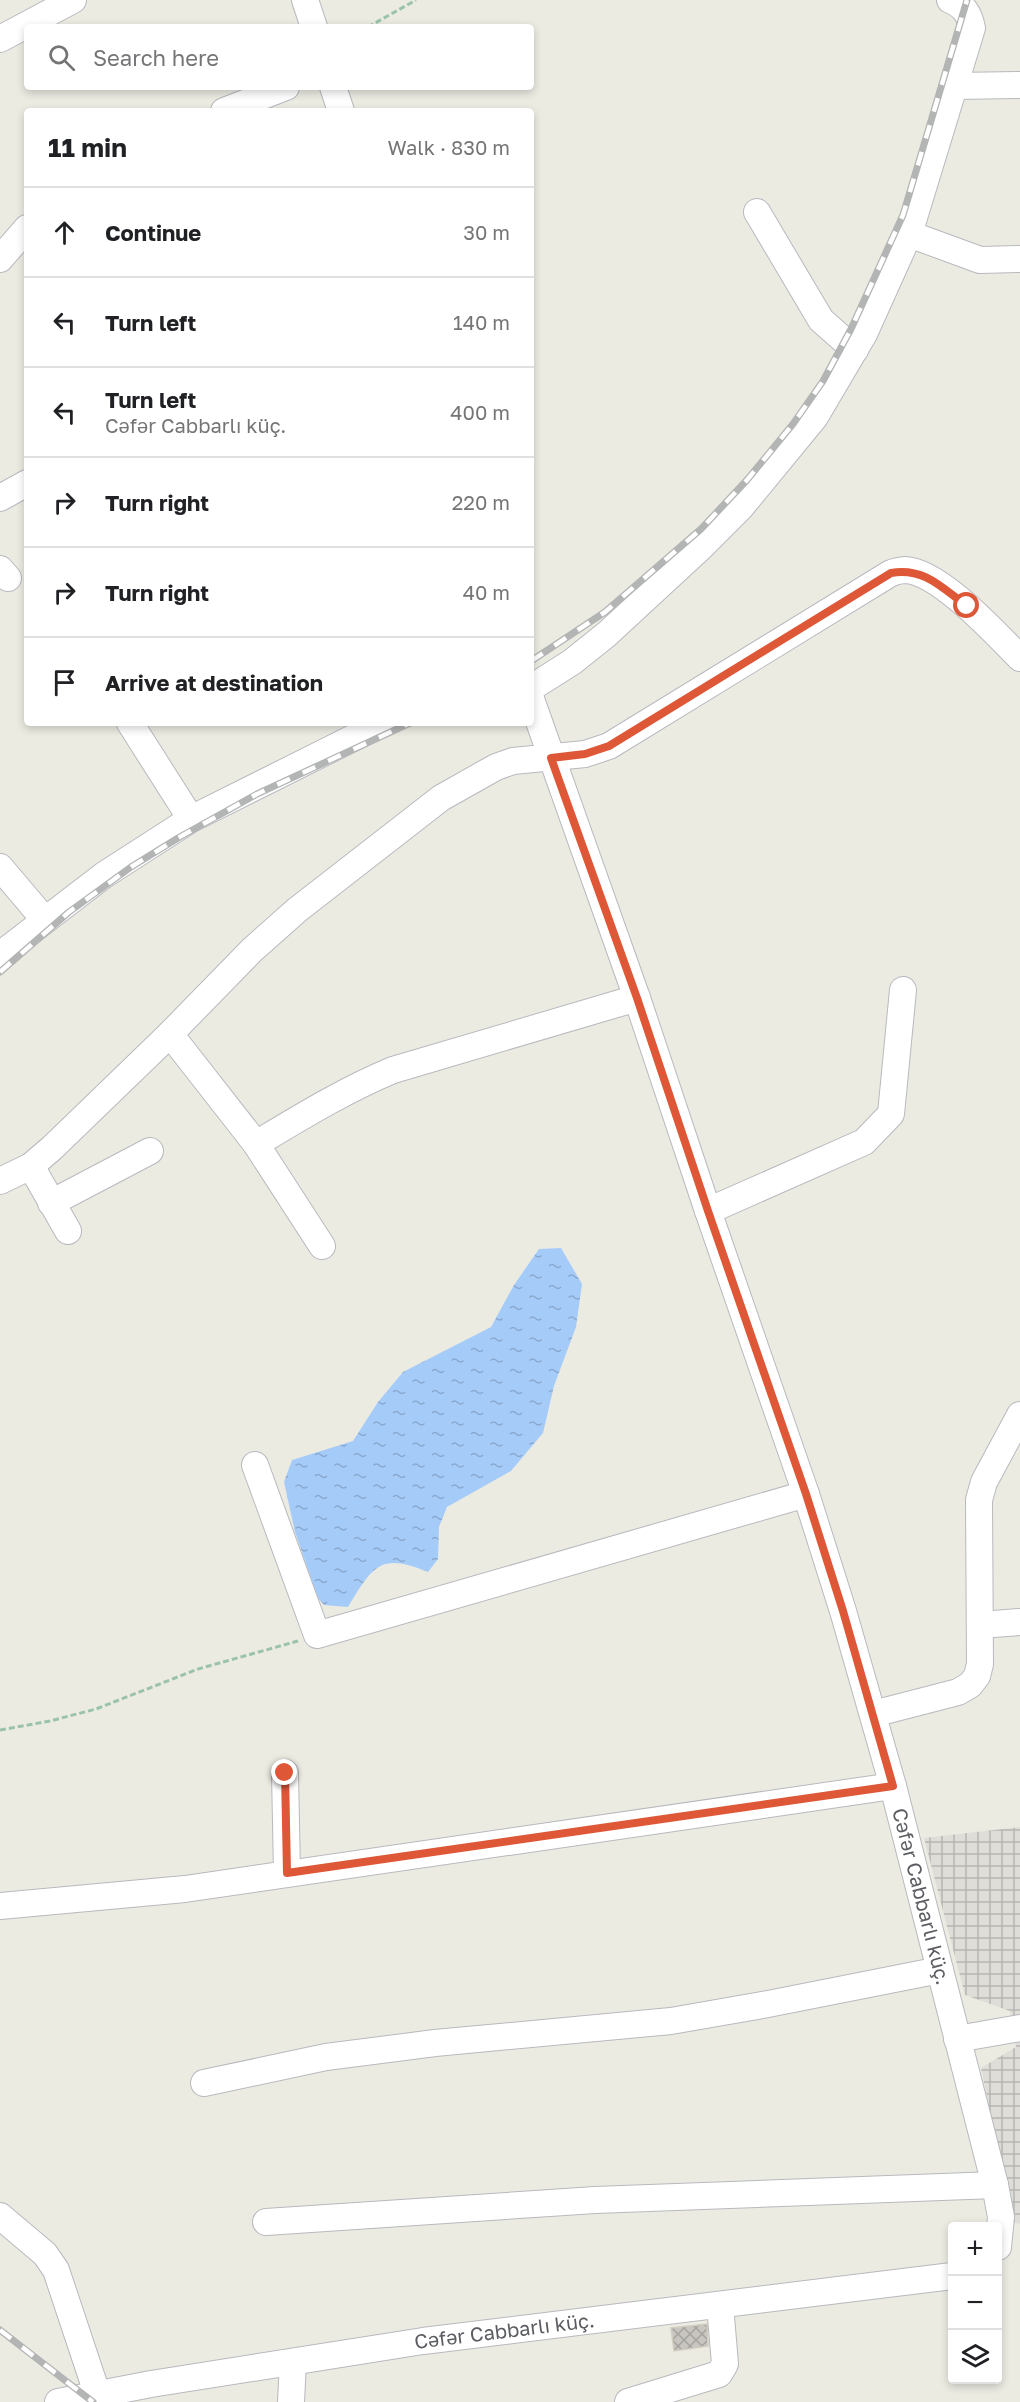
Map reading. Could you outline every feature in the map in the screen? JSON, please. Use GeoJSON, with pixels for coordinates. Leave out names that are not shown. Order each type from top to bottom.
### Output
{"type":"FeatureCollection","features":[{"type":"Feature","properties":{"kind":"street"},"geometry":{"type":"LineString","coordinates":[[28,24],[73,0]]}},
{"type":"Feature","properties":{"kind":"street"},"geometry":{"type":"LineString","coordinates":[[305,0],[313,24]]}},
{"type":"Feature","properties":{"kind":"street"},"geometry":{"type":"LineString","coordinates":[[534,686],[572,662],[607,634],[699,549],[741,507],[815,417],[855,350],[909,234],[972,28],[969,14],[950,0]]}},
{"type":"Feature","properties":{"kind":"street"},"geometry":{"type":"LineString","coordinates":[[0,39],[24,26]]}},
{"type":"Feature","properties":{"kind":"street"},"geometry":{"type":"LineString","coordinates":[[954,86],[1020,85]]}},
{"type":"Feature","properties":{"kind":"street"},"geometry":{"type":"LineString","coordinates":[[232,108],[278,90]]}},
{"type":"Feature","properties":{"kind":"street"},"geometry":{"type":"LineString","coordinates":[[334,90],[340,108]]}},
{"type":"Feature","properties":{"kind":"street"},"geometry":{"type":"LineString","coordinates":[[758,212],[821,320],[855,350]]}},
{"type":"Feature","properties":{"kind":"street"},"geometry":{"type":"LineString","coordinates":[[0,259],[24,231]]}},
{"type":"Feature","properties":{"kind":"street"},"geometry":{"type":"LineString","coordinates":[[909,234],[980,260],[1020,260]]}},
{"type":"Feature","properties":{"kind":"street"},"geometry":{"type":"LineString","coordinates":[[0,498],[24,485]]}},
{"type":"Feature","properties":{"kind":"street"},"geometry":{"type":"LineString","coordinates":[[0,1181],[31,1166],[52,1148],[170,1034],[252,950],[297,910],[441,798],[496,767],[513,761],[585,754],[609,746],[891,573],[906,570],[930,578],[967,606],[1020,658]]}},
{"type":"Feature","properties":{"kind":"street","name":"Cəfər Cabbarlı küç."},"geometry":{"type":"LineString","coordinates":[[534,708],[637,998],[806,1494],[893,1786],[995,2185],[1006,2246]]}},
{"type":"Feature","properties":{"kind":"street"},"geometry":{"type":"LineString","coordinates":[[132,726],[191,819]]}},
{"type":"Feature","properties":{"kind":"street"},"geometry":{"type":"LineString","coordinates":[[0,955],[44,919],[135,854],[191,819],[377,726]]}},
{"type":"Feature","properties":{"kind":"street"},"geometry":{"type":"LineString","coordinates":[[0,867],[44,919]]}},
{"type":"Feature","properties":{"kind":"street"},"geometry":{"type":"LineString","coordinates":[[708,1211],[864,1142],[891,1114],[903,990]]}},
{"type":"Feature","properties":{"kind":"street"},"geometry":{"type":"LineString","coordinates":[[256,1144],[323,1103],[359,1084],[393,1070],[637,998]]}},
{"type":"Feature","properties":{"kind":"street"},"geometry":{"type":"LineString","coordinates":[[170,1034],[256,1144],[322,1246]]}},
{"type":"Feature","properties":{"kind":"street"},"geometry":{"type":"LineString","coordinates":[[51,1203],[150,1151]]}},
{"type":"Feature","properties":{"kind":"street"},"geometry":{"type":"LineString","coordinates":[[31,1166],[68,1231]]}},
{"type":"Feature","properties":{"kind":"street"},"geometry":{"type":"LineString","coordinates":[[873,1714],[958,1692],[970,1685],[976,1676],[980,1664],[979,1500],[984,1482],[1016,1431]]}},
{"type":"Feature","properties":{"kind":"street"},"geometry":{"type":"LineString","coordinates":[[255,1465],[317,1635],[806,1494]]}},
{"type":"Feature","properties":{"kind":"street"},"geometry":{"type":"LineString","coordinates":[[980,1625],[1020,1622]]}},
{"type":"Feature","properties":{"kind":"street"},"geometry":{"type":"LineString","coordinates":[[285,1773],[287,1873]]}},
{"type":"Feature","properties":{"kind":"street"},"geometry":{"type":"LineString","coordinates":[[0,1906],[140,1894],[893,1786]]}},
{"type":"Feature","properties":{"kind":"street"},"geometry":{"type":"LineString","coordinates":[[204,2083],[326,2057],[470,2039],[671,2020],[768,2004],[940,1970]]}},
{"type":"Feature","properties":{"kind":"street"},"geometry":{"type":"LineString","coordinates":[[957,2039],[1020,2028]]}},
{"type":"Feature","properties":{"kind":"street"},"geometry":{"type":"LineString","coordinates":[[266,2222],[595,2200],[995,2185]]}},
{"type":"Feature","properties":{"kind":"street"},"geometry":{"type":"LineString","coordinates":[[0,2216],[45,2254],[56,2270],[97,2393]]}},
{"type":"Feature","properties":{"kind":"street","name":"Cəfər Cabbarlı küç."},"geometry":{"type":"LineString","coordinates":[[58,2402],[97,2393],[423,2341],[948,2276]]}},
{"type":"Feature","properties":{"kind":"street"},"geometry":{"type":"LineString","coordinates":[[628,2402],[719,2374],[725,2364],[720,2305]]}},
{"type":"Feature","properties":{"kind":"street"},"geometry":{"type":"LineString","coordinates":[[291,2402],[292,2362]]}},
{"type":"Feature","properties":{"kind":"path"},"geometry":{"type":"LineString","coordinates":[[373,24],[416,0]]}},
{"type":"Feature","properties":{"kind":"path"},"geometry":{"type":"LineString","coordinates":[[0,1730],[50,1721],[96,1709],[225,1660],[317,1635]]}},
{"type":"Feature","properties":{"kind":"shaded area"},"geometry":{"type":"Polygon","coordinates":[[[1020,1827],[1020,2224],[1013,2222],[981,2068],[1016,2047],[1010,2011],[965,1995],[924,1838],[1020,1827]]]}},
{"type":"Feature","properties":{"kind":"water"},"geometry":{"type":"Polygon","coordinates":[[[561,1248],[582,1284],[576,1327],[554,1386],[543,1433],[511,1471],[447,1507],[439,1527],[438,1559],[428,1572],[399,1563],[388,1563],[379,1567],[364,1581],[348,1607],[324,1605],[318,1598],[295,1532],[284,1482],[292,1460],[353,1441],[378,1402],[403,1372],[491,1327],[514,1285],[539,1249],[561,1248]]]}},
{"type":"Feature","properties":{"kind":"building"},"geometry":{"type":"Polygon","coordinates":[[[707,2324],[708,2346],[674,2351],[671,2328],[707,2324]]]}},
{"type":"Feature","properties":{"kind":"railway"},"geometry":{"type":"LineString","coordinates":[[534,659],[605,612],[701,529],[747,480],[793,424],[823,381],[851,329],[903,215],[967,0]]}},
{"type":"Feature","properties":{"kind":"railway"},"geometry":{"type":"LineString","coordinates":[[0,972],[69,912],[131,867],[178,838],[257,794],[404,726]]}},
{"type":"Feature","properties":{"kind":"railway"},"geometry":{"type":"LineString","coordinates":[[0,2330],[93,2402]]}},
{"type":"Feature","properties":{"kind":"route"},"geometry":{"type":"LineString","coordinates":[[285,1773],[287,1873],[893,1786],[843,1611],[806,1494],[637,998],[551,758],[585,754],[609,746],[891,573],[906,570],[930,578],[967,606]]}}]}
